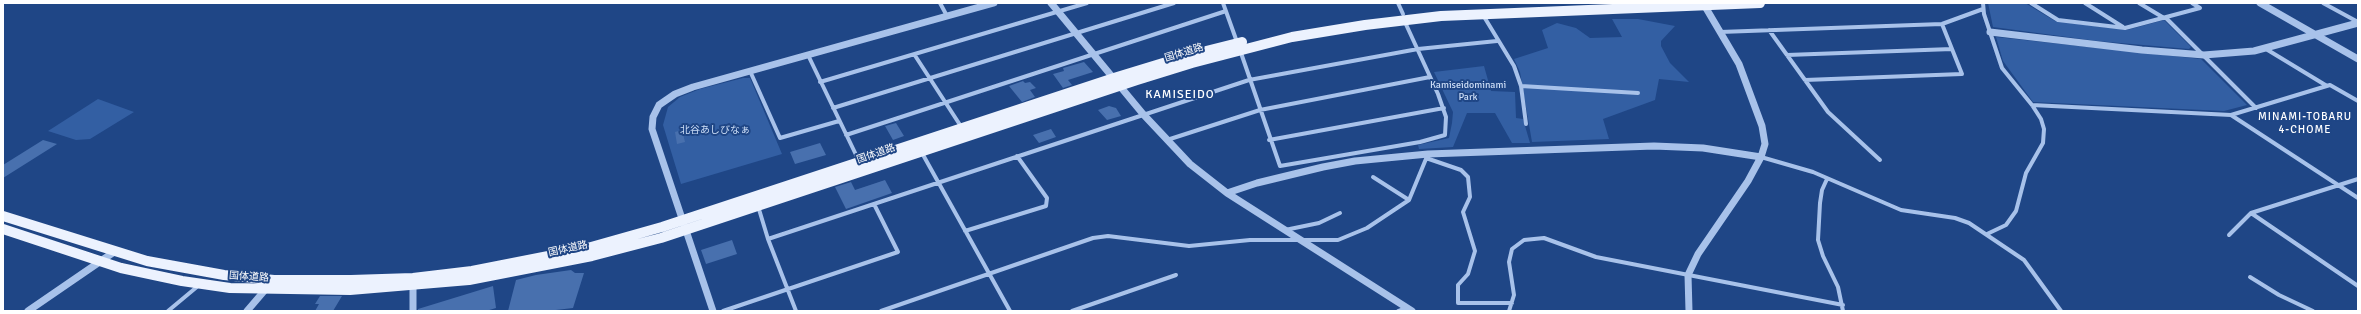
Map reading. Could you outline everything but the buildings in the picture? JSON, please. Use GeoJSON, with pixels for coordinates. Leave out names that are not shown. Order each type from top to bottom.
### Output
{"type":"FeatureCollection","features":[{"type":"Feature","properties":{"kind":"main road","name":"国体道路"},"geometry":{"type":"LineString","coordinates":[[3,229],[101,262],[158,277],[200,284],[265,290],[350,290],[412,286],[468,280],[592,256],[963,129],[1239,46],[1403,17],[1577,3]]}},
{"type":"Feature","properties":{"kind":"main road","name":"国体道路"},"geometry":{"type":"LineString","coordinates":[[1403,17],[1703,4],[1760,3]]}},
{"type":"Feature","properties":{"kind":"main road","name":"国体道路"},"geometry":{"type":"LineString","coordinates":[[3,216],[114,252],[184,269],[224,276],[312,280],[413,278],[472,271],[540,259],[686,225],[758,206],[921,151],[1117,82]]}},
{"type":"Feature","properties":{"kind":"street"},"geometry":{"type":"LineString","coordinates":[[940,3],[947,16]]}},
{"type":"Feature","properties":{"kind":"street"},"geometry":{"type":"LineString","coordinates":[[713,311],[686,225],[652,129],[655,111],[659,106],[675,94],[693,87],[994,3]]}},
{"type":"Feature","properties":{"kind":"street"},"geometry":{"type":"LineString","coordinates":[[1051,3],[1143,114],[1190,164],[1227,193],[1298,240],[1409,309]]}},
{"type":"Feature","properties":{"kind":"street"},"geometry":{"type":"LineString","coordinates":[[820,82],[1087,3]]}},
{"type":"Feature","properties":{"kind":"street"},"geometry":{"type":"LineString","coordinates":[[833,108],[1174,3]]}},
{"type":"Feature","properties":{"kind":"street"},"geometry":{"type":"LineString","coordinates":[[1223,3],[1239,46],[1269,140],[1280,166],[1420,142],[1445,135],[1446,117],[1444,108],[1398,3]]}},
{"type":"Feature","properties":{"kind":"street"},"geometry":{"type":"LineString","coordinates":[[1983,3],[1983,9],[2002,68],[2032,105],[2041,119],[2044,129],[2043,143],[2026,173],[2016,211],[2006,225],[1987,234]]}},
{"type":"Feature","properties":{"kind":"street"},"geometry":{"type":"LineString","coordinates":[[2031,3],[2058,20],[2125,28],[2200,8],[2192,3]]}},
{"type":"Feature","properties":{"kind":"street"},"geometry":{"type":"LineString","coordinates":[[2085,3],[2125,28]]}},
{"type":"Feature","properties":{"kind":"street"},"geometry":{"type":"LineString","coordinates":[[2139,3],[2165,18],[2256,108]]}},
{"type":"Feature","properties":{"kind":"street"},"geometry":{"type":"LineString","coordinates":[[2260,3],[2358,59]]}},
{"type":"Feature","properties":{"kind":"street"},"geometry":{"type":"LineString","coordinates":[[2323,3],[2358,23]]}},
{"type":"Feature","properties":{"kind":"street"},"geometry":{"type":"LineString","coordinates":[[1689,311],[1688,276],[1698,254],[1748,181],[1761,157],[1765,144],[1762,126],[1739,64],[1703,4]]}},
{"type":"Feature","properties":{"kind":"street"},"geometry":{"type":"LineString","coordinates":[[1720,32],[1942,24],[1983,9]]}},
{"type":"Feature","properties":{"kind":"street"},"geometry":{"type":"LineString","coordinates":[[846,135],[1226,12]]}},
{"type":"Feature","properties":{"kind":"street"},"geometry":{"type":"LineString","coordinates":[[1482,13],[1497,41],[1514,66],[1521,86],[1526,124]]}},
{"type":"Feature","properties":{"kind":"street"},"geometry":{"type":"LineString","coordinates":[[1990,32],[2142,50],[2204,55],[2241,52],[2265,48],[2358,23]]}},
{"type":"Feature","properties":{"kind":"street"},"geometry":{"type":"LineString","coordinates":[[1806,80],[1962,74],[1942,24]]}},
{"type":"Feature","properties":{"kind":"street"},"geometry":{"type":"LineString","coordinates":[[1769,30],[1828,112],[1880,160]]}},
{"type":"Feature","properties":{"kind":"street"},"geometry":{"type":"LineString","coordinates":[[768,239],[1249,80],[1418,50],[1497,41]]}},
{"type":"Feature","properties":{"kind":"street"},"geometry":{"type":"LineString","coordinates":[[2265,48],[2326,86]]}},
{"type":"Feature","properties":{"kind":"street"},"geometry":{"type":"LineString","coordinates":[[1787,55],[1952,49]]}},
{"type":"Feature","properties":{"kind":"street"},"geometry":{"type":"LineString","coordinates":[[914,54],[963,129]]}},
{"type":"Feature","properties":{"kind":"street"},"geometry":{"type":"LineString","coordinates":[[808,56],[860,164]]}},
{"type":"Feature","properties":{"kind":"street"},"geometry":{"type":"LineString","coordinates":[[750,70],[780,138],[839,121]]}},
{"type":"Feature","properties":{"kind":"street"},"geometry":{"type":"LineString","coordinates":[[1167,140],[1260,110],[1430,77]]}},
{"type":"Feature","properties":{"kind":"street"},"geometry":{"type":"LineString","coordinates":[[2032,105],[2231,115],[2330,85],[2358,102]]}},
{"type":"Feature","properties":{"kind":"street"},"geometry":{"type":"LineString","coordinates":[[1521,86],[1638,93]]}},
{"type":"Feature","properties":{"kind":"street"},"geometry":{"type":"LineString","coordinates":[[1269,140],[1444,108]]}},
{"type":"Feature","properties":{"kind":"street"},"geometry":{"type":"LineString","coordinates":[[2231,115],[2358,198]]}},
{"type":"Feature","properties":{"kind":"street"},"geometry":{"type":"LineString","coordinates":[[1227,193],[1264,181],[1355,161],[1427,156],[1661,146],[1703,148],[1761,157],[1813,172],[1901,210],[1962,219],[1987,234],[2024,260],[2061,311]]}},
{"type":"Feature","properties":{"kind":"street"},"geometry":{"type":"LineString","coordinates":[[921,151],[1010,311]]}},
{"type":"Feature","properties":{"kind":"street"},"geometry":{"type":"LineString","coordinates":[[965,231],[1046,206],[1047,198],[1017,156]]}},
{"type":"Feature","properties":{"kind":"street"},"geometry":{"type":"LineString","coordinates":[[881,311],[1093,238],[1108,236],[1189,246],[1250,240],[1338,240],[1368,228],[1408,200],[1415,189],[1427,156]]}},
{"type":"Feature","properties":{"kind":"street"},"geometry":{"type":"LineString","coordinates":[[1427,156],[1461,170],[1468,177],[1470,197],[1463,212],[1475,251],[1468,274],[1458,285],[1458,303],[1512,304]]}},
{"type":"Feature","properties":{"kind":"street"},"geometry":{"type":"LineString","coordinates":[[1373,176],[1408,200]]}},
{"type":"Feature","properties":{"kind":"street"},"geometry":{"type":"LineString","coordinates":[[1827,179],[1822,190],[1820,203],[1818,240],[1822,256],[1838,287],[1843,305],[1843,311]]}},
{"type":"Feature","properties":{"kind":"street"},"geometry":{"type":"LineString","coordinates":[[2229,235],[2251,213],[2358,179]]}},
{"type":"Feature","properties":{"kind":"street"},"geometry":{"type":"LineString","coordinates":[[723,311],[898,252],[874,204]]}},
{"type":"Feature","properties":{"kind":"street"},"geometry":{"type":"LineString","coordinates":[[758,206],[768,239],[796,311]]}},
{"type":"Feature","properties":{"kind":"street"},"geometry":{"type":"LineString","coordinates":[[1283,230],[1319,223],[1340,213]]}},
{"type":"Feature","properties":{"kind":"street"},"geometry":{"type":"LineString","coordinates":[[2251,213],[2358,286]]}},
{"type":"Feature","properties":{"kind":"street"},"geometry":{"type":"LineString","coordinates":[[1510,311],[1514,295],[1509,262],[1512,249],[1524,240],[1544,238],[1596,257],[1843,305]]}},
{"type":"Feature","properties":{"kind":"street"},"geometry":{"type":"LineString","coordinates":[[28,311],[114,252]]}},
{"type":"Feature","properties":{"kind":"street"},"geometry":{"type":"LineString","coordinates":[[1072,311],[1176,275]]}},
{"type":"Feature","properties":{"kind":"street"},"geometry":{"type":"LineString","coordinates":[[2250,277],[2279,295],[2313,311]]}},
{"type":"Feature","properties":{"kind":"street"},"geometry":{"type":"LineString","coordinates":[[168,311],[200,284]]}},
{"type":"Feature","properties":{"kind":"street"},"geometry":{"type":"LineString","coordinates":[[412,286],[413,311]]}},
{"type":"Feature","properties":{"kind":"street"},"geometry":{"type":"LineString","coordinates":[[247,311],[265,290]]}},
{"type":"Feature","properties":{"kind":"street"},"geometry":{"type":"LineString","coordinates":[[1398,311],[1409,309]]}},
{"type":"Feature","properties":{"kind":"green space"},"geometry":{"type":"Polygon","coordinates":[[[1988,3],[2025,3],[2055,21],[2127,30],[2164,20],[2191,47],[2189,49],[2097,41],[1993,27],[1988,3]]]}},
{"type":"Feature","properties":{"kind":"green space"},"geometry":{"type":"Polygon","coordinates":[[[1612,19],[1638,19],[1675,26],[1661,41],[1661,46],[1670,63],[1689,82],[1659,79],[1655,100],[1603,119],[1609,139],[1532,142],[1520,72],[1514,59],[1548,48],[1542,30],[1557,23],[1576,28],[1590,38],[1622,37],[1612,19]]]}},
{"type":"Feature","properties":{"kind":"green space"},"geometry":{"type":"Polygon","coordinates":[[[1996,37],[2201,59],[2247,105],[2224,111],[2033,102],[2003,61],[1996,37]]]}},
{"type":"Feature","properties":{"kind":"green space","name":"Kamiseidominami Park"},"geometry":{"type":"Polygon","coordinates":[[[1484,66],[1491,91],[1515,92],[1516,118],[1523,119],[1530,143],[1512,143],[1495,113],[1467,113],[1453,147],[1419,149],[1418,145],[1449,138],[1452,123],[1453,112],[1434,72],[1484,66]]]}},
{"type":"Feature","properties":{"kind":"green space","name":"北谷あしびなぁ"},"geometry":{"type":"Polygon","coordinates":[[[743,78],[750,78],[782,154],[681,184],[663,125],[668,107],[680,97],[700,89],[743,78]]]}},
{"type":"Feature","properties":{"kind":"green space"},"geometry":{"type":"Polygon","coordinates":[[[98,99],[134,112],[90,139],[76,140],[48,131],[98,99]]]}},
{"type":"Feature","properties":{"kind":"district","name":"KAMISEIDO"},"geometry":{"type":"Point","coordinates":[1180,95]}},
{"type":"Feature","properties":{"kind":"district","name":"MINAMI-TOBARU 4-CHOME"},"geometry":{"type":"Point","coordinates":[2305,123]}}]}
